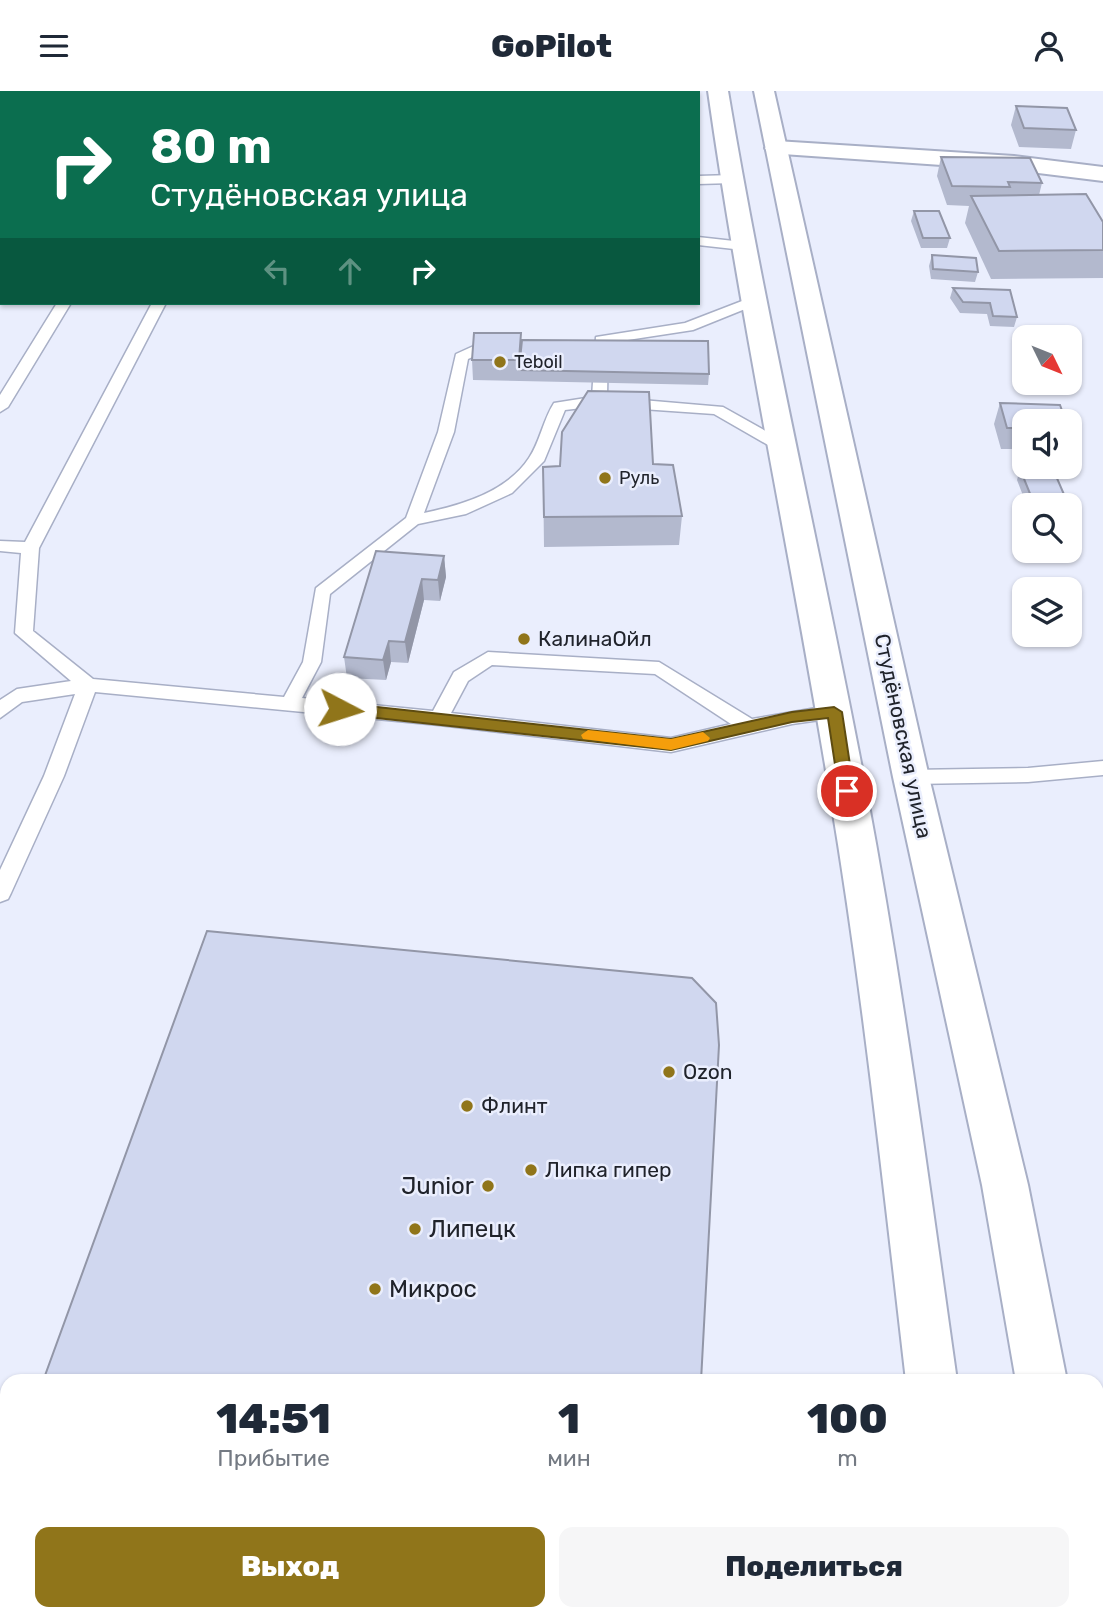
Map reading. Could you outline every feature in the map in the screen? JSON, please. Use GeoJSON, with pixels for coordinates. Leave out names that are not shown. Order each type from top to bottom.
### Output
{"type":"FeatureCollection","features":[{"type":"Feature","properties":{"kind":"main road"},"geometry":{"type":"LineString","coordinates":[[718,91],[715,180],[743,246],[834,712],[891,1078],[931,1374]]}},
{"type":"Feature","properties":{"kind":"main road","name":"Студёновская улица"},"geometry":{"type":"LineString","coordinates":[[764,91],[911,777],[1005,1185],[1041,1374]]}},
{"type":"Feature","properties":{"kind":"main road"},"geometry":{"type":"LineString","coordinates":[[776,148],[1014,163],[1103,174]]}},
{"type":"Feature","properties":{"kind":"lane"},"geometry":{"type":"LineString","coordinates":[[700,241],[743,246]]}},
{"type":"Feature","properties":{"kind":"lane"},"geometry":{"type":"LineString","coordinates":[[599,401],[595,340],[688,327],[755,300]]}},
{"type":"Feature","properties":{"kind":"lane"},"geometry":{"type":"LineString","coordinates":[[0,407],[63,305]]}},
{"type":"Feature","properties":{"kind":"lane"},"geometry":{"type":"LineString","coordinates":[[88,685],[24,633],[30,548],[158,305]]}},
{"type":"Feature","properties":{"kind":"lane"},"geometry":{"type":"LineString","coordinates":[[413,520],[446,432],[461,356],[489,343],[514,342]]}},
{"type":"Feature","properties":{"kind":"lane"},"geometry":{"type":"LineString","coordinates":[[290,704],[312,662],[322,592],[413,520],[460,510],[506,490],[536,461],[559,406],[599,401],[718,411],[780,446]]}},
{"type":"Feature","properties":{"kind":"lane"},"geometry":{"type":"LineString","coordinates":[[0,547],[30,548]]}},
{"type":"Feature","properties":{"kind":"lane"},"geometry":{"type":"LineString","coordinates":[[439,718],[461,677],[488,658],[659,669],[750,727]]}},
{"type":"Feature","properties":{"kind":"lane"},"geometry":{"type":"LineString","coordinates":[[0,893],[54,776],[88,685]]}},
{"type":"Feature","properties":{"kind":"lane"},"geometry":{"type":"LineString","coordinates":[[0,711],[17,696],[88,685],[439,718],[671,745],[792,717],[834,712]]}},
{"type":"Feature","properties":{"kind":"lane"},"geometry":{"type":"LineString","coordinates":[[911,777],[1028,775],[1103,768]]}},
{"type":"Feature","properties":{"kind":"building"},"geometry":{"type":"Polygon","coordinates":[[[1016,106],[1067,108],[1076,130],[1024,128],[1016,106]]]}},
{"type":"Feature","properties":{"kind":"building"},"geometry":{"type":"Polygon","coordinates":[[[941,157],[1030,158],[1042,183],[1008,182],[1010,187],[952,186],[941,157]]]}},
{"type":"Feature","properties":{"kind":"building"},"geometry":{"type":"Polygon","coordinates":[[[1086,194],[1103,222],[1103,250],[999,251],[971,196],[1086,194]]]}},
{"type":"Feature","properties":{"kind":"building"},"geometry":{"type":"Polygon","coordinates":[[[914,211],[939,211],[950,238],[923,238],[914,211]]]}},
{"type":"Feature","properties":{"kind":"building"},"geometry":{"type":"Polygon","coordinates":[[[932,255],[976,258],[978,272],[933,269],[932,255]]]}},
{"type":"Feature","properties":{"kind":"building"},"geometry":{"type":"Polygon","coordinates":[[[953,288],[1010,290],[1017,317],[993,316],[990,303],[963,302],[953,288]]]}},
{"type":"Feature","properties":{"kind":"building"},"geometry":{"type":"Polygon","coordinates":[[[474,333],[521,333],[519,360],[472,360],[474,333]]]}},
{"type":"Feature","properties":{"kind":"building"},"geometry":{"type":"Polygon","coordinates":[[[522,340],[708,341],[709,374],[519,370],[522,340]]]}},
{"type":"Feature","properties":{"kind":"building","name":"Руль"},"geometry":{"type":"Polygon","coordinates":[[[588,391],[649,392],[653,464],[673,465],[682,516],[544,517],[543,467],[560,466],[562,432],[588,391]]]}},
{"type":"Feature","properties":{"kind":"building"},"geometry":{"type":"Polygon","coordinates":[[[1000,403],[1060,405],[1061,409],[1012,409],[1012,428],[1007,428],[1000,403]]]}},
{"type":"Feature","properties":{"kind":"building"},"geometry":{"type":"Polygon","coordinates":[[[1024,479],[1057,479],[1063,493],[1030,493],[1024,479]]]}},
{"type":"Feature","properties":{"kind":"building"},"geometry":{"type":"Polygon","coordinates":[[[376,551],[444,556],[438,580],[422,579],[405,642],[389,641],[383,660],[344,657],[376,551]]]}},
{"type":"Feature","properties":{"kind":"building","name":"Липецк"},"geometry":{"type":"Polygon","coordinates":[[[207,931],[692,978],[716,1003],[719,1045],[701,1374],[46,1374],[207,931]]]}},
{"type":"Feature","properties":{"kind":"slow traffic"},"geometry":{"type":"LineString","coordinates":[[588,735],[671,745],[703,738]]}},
{"type":"Feature","properties":{"kind":"place","name":"Teboil"},"geometry":{"type":"Point","coordinates":[500,362]}},
{"type":"Feature","properties":{"kind":"place","name":"Руль"},"geometry":{"type":"Point","coordinates":[605,478]}},
{"type":"Feature","properties":{"kind":"place","name":"КалинаОйл"},"geometry":{"type":"Point","coordinates":[524,639]}},
{"type":"Feature","properties":{"kind":"place","name":"Ozon"},"geometry":{"type":"Point","coordinates":[669,1072]}},
{"type":"Feature","properties":{"kind":"place","name":"Флинт"},"geometry":{"type":"Point","coordinates":[467,1106]}},
{"type":"Feature","properties":{"kind":"place","name":"Липка гипер"},"geometry":{"type":"Point","coordinates":[531,1170]}},
{"type":"Feature","properties":{"kind":"place","name":"Junior"},"geometry":{"type":"Point","coordinates":[488,1186]}},
{"type":"Feature","properties":{"kind":"place","name":"Липецк"},"geometry":{"type":"Point","coordinates":[415,1229]}},
{"type":"Feature","properties":{"kind":"place","name":"Микрос"},"geometry":{"type":"Point","coordinates":[375,1289]}},
{"type":"Feature","properties":{"kind":"route"},"geometry":{"type":"LineString","coordinates":[[340,709],[671,745],[792,717],[834,712],[847,791]]}}]}
